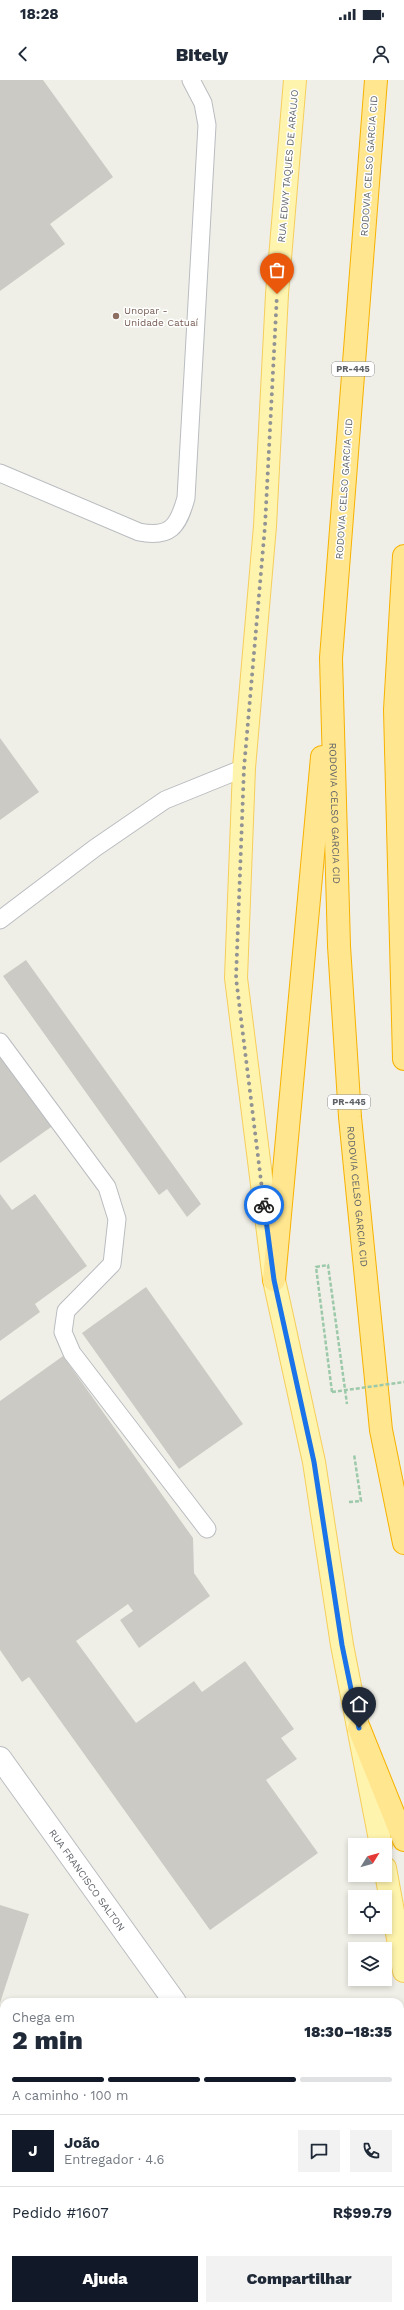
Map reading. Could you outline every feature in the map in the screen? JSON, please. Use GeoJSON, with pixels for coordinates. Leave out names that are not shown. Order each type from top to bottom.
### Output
{"type":"FeatureCollection","features":[{"type":"Feature","properties":{"kind":"highway","name":"RODOVIA CELSO GARCIA CID"},"geometry":{"type":"LineString","coordinates":[[376,80],[331,658],[339,946],[350,1117],[381,1430],[404,1543]]}},
{"type":"Feature","properties":{"kind":"highway"},"geometry":{"type":"LineString","coordinates":[[404,556],[395,710],[398,766],[404,1059]]}},
{"type":"Feature","properties":{"kind":"highway"},"geometry":{"type":"LineString","coordinates":[[274,1280],[331,658]]}},
{"type":"Feature","properties":{"kind":"highway"},"geometry":{"type":"LineString","coordinates":[[398,766],[404,736]]}},
{"type":"Feature","properties":{"kind":"highway"},"geometry":{"type":"LineString","coordinates":[[359,1728],[404,1840]]}},
{"type":"Feature","properties":{"kind":"main road","name":"RUA EDWY TAQUES DE ARAUJO"},"geometry":{"type":"LineString","coordinates":[[295,80],[277,294],[265,526],[244,768],[236,978],[274,1280],[314,1462],[342,1645],[380,1838]]}},
{"type":"Feature","properties":{"kind":"main road"},"geometry":{"type":"LineString","coordinates":[[388,1882],[404,1971]]}},
{"type":"Feature","properties":{"kind":"street","name":"RUA FRANCISCO SALTON"},"geometry":{"type":"LineString","coordinates":[[0,1758],[172,1998]]}},
{"type":"Feature","properties":{"kind":"lane"},"geometry":{"type":"LineString","coordinates":[[0,473],[139,532],[156,536],[167,532],[183,512],[186,498],[207,125],[203,103],[190,80]]}},
{"type":"Feature","properties":{"kind":"lane"},"geometry":{"type":"LineString","coordinates":[[0,920],[95,848],[165,800],[244,768]]}},
{"type":"Feature","properties":{"kind":"lane"},"geometry":{"type":"LineString","coordinates":[[0,1042],[107,1187],[117,1219],[112,1264],[66,1311],[63,1332],[72,1353],[207,1529]]}},
{"type":"Feature","properties":{"kind":"path"},"geometry":{"type":"LineString","coordinates":[[348,1407],[328,1265],[316,1267],[332,1392],[404,1382]]}},
{"type":"Feature","properties":{"kind":"path"},"geometry":{"type":"LineString","coordinates":[[347,1503],[361,1501],[353,1446]]}},
{"type":"Feature","properties":{"kind":"building"},"geometry":{"type":"Polygon","coordinates":[[[0,80],[43,80],[113,177],[50,224],[65,244],[0,291],[0,80]]]}},
{"type":"Feature","properties":{"kind":"building"},"geometry":{"type":"Polygon","coordinates":[[[0,738],[39,792],[0,820],[0,738]]]}},
{"type":"Feature","properties":{"kind":"building"},"geometry":{"type":"Polygon","coordinates":[[[26,960],[201,1204],[187,1217],[167,1189],[159,1195],[3,976],[26,960]]]}},
{"type":"Feature","properties":{"kind":"building"},"geometry":{"type":"Polygon","coordinates":[[[0,1054],[54,1125],[0,1163],[0,1054]]]}},
{"type":"Feature","properties":{"kind":"building"},"geometry":{"type":"Polygon","coordinates":[[[0,1194],[12,1210],[35,1194],[87,1266],[35,1304],[40,1312],[0,1341],[0,1194]]]}},
{"type":"Feature","properties":{"kind":"building"},"geometry":{"type":"Polygon","coordinates":[[[146,1287],[243,1424],[179,1469],[82,1333],[146,1287]]]}},
{"type":"Feature","properties":{"kind":"building"},"geometry":{"type":"Polygon","coordinates":[[[63,1356],[193,1538],[194,1573],[210,1596],[139,1648],[120,1620],[133,1611],[128,1604],[76,1641],[136,1723],[194,1681],[202,1692],[245,1661],[294,1729],[281,1738],[297,1759],[266,1780],[318,1853],[210,1930],[29,1677],[22,1682],[0,1650],[0,1401],[63,1356]]]}},
{"type":"Feature","properties":{"kind":"building"},"geometry":{"type":"Polygon","coordinates":[[[0,1905],[29,1914],[2,1998],[0,1998],[0,1905]]]}},
{"type":"Feature","properties":{"kind":"way so far"},"geometry":{"type":"LineString","coordinates":[[264,1205],[236,978],[244,768],[265,526],[277,294]]}},
{"type":"Feature","properties":{"kind":"place","name":"Unopar - Unidade Catuaí"},"geometry":{"type":"Point","coordinates":[116,316]}},
{"type":"Feature","properties":{"kind":"route"},"geometry":{"type":"LineString","coordinates":[[264,1205],[274,1280],[314,1462],[342,1645],[359,1728]]}}]}
